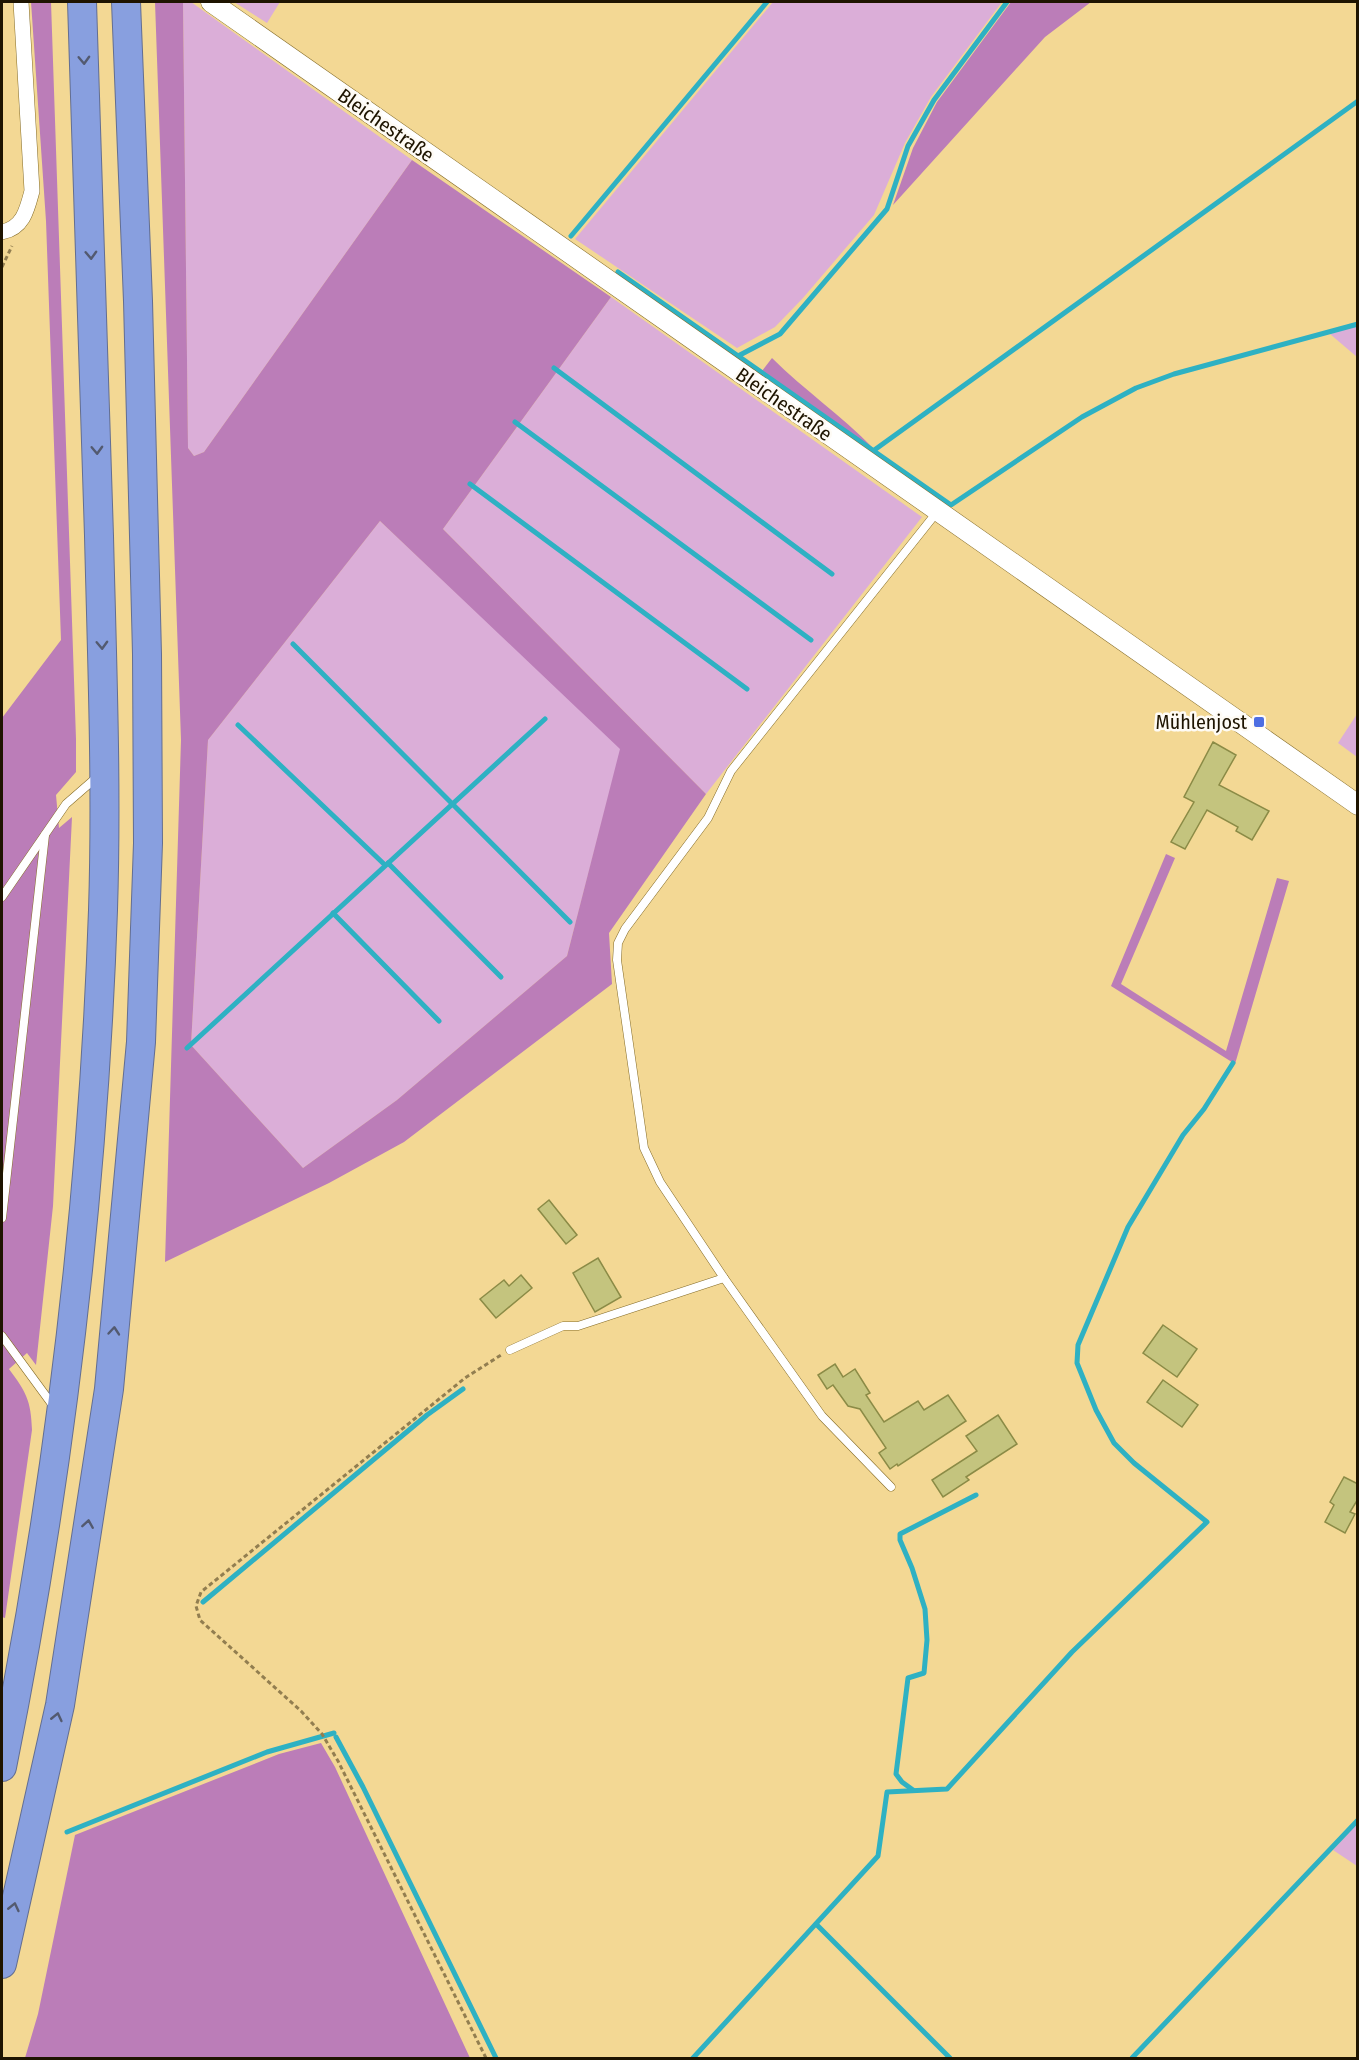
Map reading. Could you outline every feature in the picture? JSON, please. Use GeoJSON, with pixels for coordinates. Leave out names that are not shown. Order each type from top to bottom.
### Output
{"type":"FeatureCollection","features":[{"type":"Feature","properties":{"kind":"highway"},"geometry":{"type":"LineString","coordinates":[[2,1767],[39,1564],[62,1418],[83,1234],[103,910],[105,770],[95,363],[82,2]]}},
{"type":"Feature","properties":{"kind":"highway"},"geometry":{"type":"LineString","coordinates":[[2,1964],[60,1705],[109,1389],[141,1042],[148,843],[147,654],[138,310],[126,2]]}},
{"type":"Feature","properties":{"kind":"street"},"geometry":{"type":"LineString","coordinates":[[6,231],[24,219],[32,192],[21,2]]}},
{"type":"Feature","properties":{"kind":"street","name":"Bleichestraße"},"geometry":{"type":"LineString","coordinates":[[211,2],[1358,805]]}},
{"type":"Feature","properties":{"kind":"lane"},"geometry":{"type":"LineString","coordinates":[[891,1487],[822,1416],[724,1278],[660,1182],[644,1148],[617,960],[618,943],[625,929],[708,818],[731,771],[937,512]]}},
{"type":"Feature","properties":{"kind":"lane"},"geometry":{"type":"LineString","coordinates":[[2,897],[66,804],[105,770]]}},
{"type":"Feature","properties":{"kind":"lane"},"geometry":{"type":"LineString","coordinates":[[2,1218],[45,836]]}},
{"type":"Feature","properties":{"kind":"lane"},"geometry":{"type":"LineString","coordinates":[[510,1350],[563,1326],[578,1326],[724,1278]]}},
{"type":"Feature","properties":{"kind":"lane"},"geometry":{"type":"LineString","coordinates":[[2,1336],[62,1418]]}},
{"type":"Feature","properties":{"kind":"path"},"geometry":{"type":"LineString","coordinates":[[2,267],[14,243],[6,231]]}},
{"type":"Feature","properties":{"kind":"path"},"geometry":{"type":"LineString","coordinates":[[486,2058],[344,1772],[322,1734],[301,1711],[200,1620],[196,1606],[201,1592],[465,1378],[510,1350]]}},
{"type":"Feature","properties":{"kind":"shaded area"},"geometry":{"type":"Polygon","coordinates":[[[31,2],[51,2],[76,772],[56,795],[59,828],[72,817],[53,1206],[36,1365],[27,1353],[9,1369],[26,1397],[32,1430],[5,1618],[2,1617],[2,718],[61,640],[46,221],[31,2]]]}},
{"type":"Feature","properties":{"kind":"shaded area"},"geometry":{"type":"Polygon","coordinates":[[[155,2],[183,2],[188,448],[194,456],[204,452],[412,160],[611,297],[443,529],[706,794],[609,933],[612,984],[404,1142],[329,1183],[165,1262],[181,740],[155,2]],[[380,521],[208,740],[191,1045],[303,1168],[397,1100],[567,956],[620,749],[380,521]]]}},
{"type":"Feature","properties":{"kind":"shaded area"},"geometry":{"type":"Polygon","coordinates":[[[183,2],[191,2],[412,160],[204,452],[194,456],[188,448],[183,2]]]}},
{"type":"Feature","properties":{"kind":"shaded area"},"geometry":{"type":"Polygon","coordinates":[[[234,2],[280,2],[267,23],[234,2]]]}},
{"type":"Feature","properties":{"kind":"shaded area"},"geometry":{"type":"Polygon","coordinates":[[[773,2],[1002,2],[931,97],[905,143],[874,215],[775,327],[737,348],[575,239],[773,2]]]}},
{"type":"Feature","properties":{"kind":"shaded area"},"geometry":{"type":"Polygon","coordinates":[[[1011,2],[1091,2],[1045,37],[893,205],[913,148],[937,102],[1011,2]]]}},
{"type":"Feature","properties":{"kind":"shaded area"},"geometry":{"type":"Polygon","coordinates":[[[611,297],[922,517],[706,794],[443,529],[611,297]]]}},
{"type":"Feature","properties":{"kind":"shaded area"},"geometry":{"type":"Polygon","coordinates":[[[1358,326],[1357,357],[1330,334],[1358,326]]]}},
{"type":"Feature","properties":{"kind":"shaded area"},"geometry":{"type":"Polygon","coordinates":[[[772,358],[848,425],[873,448],[762,371],[772,358]]]}},
{"type":"Feature","properties":{"kind":"shaded area"},"geometry":{"type":"Polygon","coordinates":[[[380,521],[621,748],[567,956],[397,1100],[303,1168],[191,1045],[208,740],[380,521]]]}},
{"type":"Feature","properties":{"kind":"shaded area"},"geometry":{"type":"Polygon","coordinates":[[[1357,714],[1358,757],[1338,743],[1357,714]]]}},
{"type":"Feature","properties":{"kind":"shaded area"},"geometry":{"type":"Polygon","coordinates":[[[1166,854],[1175,858],[1121,984],[1226,1051],[1277,878],[1289,881],[1235,1064],[1111,986],[1166,854]]]}},
{"type":"Feature","properties":{"kind":"shaded area"},"geometry":{"type":"Polygon","coordinates":[[[321,1743],[335,1767],[470,2058],[25,2058],[38,2014],[75,1835],[279,1754],[321,1743]]]}},
{"type":"Feature","properties":{"kind":"shaded area"},"geometry":{"type":"Polygon","coordinates":[[[1357,1824],[1357,1866],[1333,1850],[1357,1824]]]}},
{"type":"Feature","properties":{"kind":"building"},"geometry":{"type":"Polygon","coordinates":[[[1213,742],[1236,755],[1219,785],[1269,811],[1252,840],[1236,831],[1238,827],[1207,810],[1185,849],[1171,842],[1194,802],[1184,797],[1213,742]]]}},
{"type":"Feature","properties":{"kind":"building"},"geometry":{"type":"Polygon","coordinates":[[[549,1200],[577,1235],[566,1244],[538,1209],[549,1200]]]}},
{"type":"Feature","properties":{"kind":"building"},"geometry":{"type":"Polygon","coordinates":[[[598,1258],[621,1297],[595,1312],[573,1273],[598,1258]]]}},
{"type":"Feature","properties":{"kind":"building"},"geometry":{"type":"Polygon","coordinates":[[[521,1275],[532,1288],[496,1318],[480,1299],[504,1280],[509,1286],[521,1275]]]}},
{"type":"Feature","properties":{"kind":"building"},"geometry":{"type":"Polygon","coordinates":[[[1163,1325],[1197,1349],[1177,1377],[1143,1353],[1163,1325]]]}},
{"type":"Feature","properties":{"kind":"building"},"geometry":{"type":"Polygon","coordinates":[[[835,1364],[843,1377],[855,1369],[870,1393],[866,1395],[884,1422],[918,1401],[924,1410],[948,1395],[966,1421],[890,1469],[879,1453],[886,1448],[860,1409],[848,1406],[833,1385],[827,1389],[818,1375],[835,1364]]]}},
{"type":"Feature","properties":{"kind":"building"},"geometry":{"type":"Polygon","coordinates":[[[1163,1380],[1198,1405],[1182,1427],[1147,1402],[1163,1380]]]}},
{"type":"Feature","properties":{"kind":"building"},"geometry":{"type":"Polygon","coordinates":[[[998,1415],[1017,1444],[966,1477],[969,1480],[943,1497],[932,1480],[977,1451],[966,1436],[998,1415]]]}},
{"type":"Feature","properties":{"kind":"building"},"geometry":{"type":"Polygon","coordinates":[[[1344,1477],[1358,1484],[1358,1499],[1350,1512],[1355,1514],[1345,1533],[1325,1522],[1334,1505],[1330,1502],[1344,1477]]]}},
{"type":"Feature","properties":{"kind":"waterway"},"geometry":{"type":"LineString","coordinates":[[571,236],[767,2]]}},
{"type":"Feature","properties":{"kind":"waterway"},"geometry":{"type":"LineString","coordinates":[[738,356],[780,334],[887,209],[908,146],[934,100],[1007,2]]}},
{"type":"Feature","properties":{"kind":"waterway"},"geometry":{"type":"LineString","coordinates":[[873,451],[1358,101]]}},
{"type":"Feature","properties":{"kind":"waterway"},"geometry":{"type":"LineString","coordinates":[[618,272],[951,505],[1082,417],[1136,388],[1174,374],[1358,324]]}},
{"type":"Feature","properties":{"kind":"waterway"},"geometry":{"type":"LineString","coordinates":[[554,368],[832,574]]}},
{"type":"Feature","properties":{"kind":"waterway"},"geometry":{"type":"LineString","coordinates":[[515,422],[811,640]]}},
{"type":"Feature","properties":{"kind":"waterway"},"geometry":{"type":"LineString","coordinates":[[470,484],[747,689]]}},
{"type":"Feature","properties":{"kind":"waterway"},"geometry":{"type":"LineString","coordinates":[[293,644],[570,922]]}},
{"type":"Feature","properties":{"kind":"waterway"},"geometry":{"type":"LineString","coordinates":[[187,1048],[545,719]]}},
{"type":"Feature","properties":{"kind":"waterway"},"geometry":{"type":"LineString","coordinates":[[238,725],[385,865]]}},
{"type":"Feature","properties":{"kind":"waterway"},"geometry":{"type":"LineString","coordinates":[[388,863],[501,977]]}},
{"type":"Feature","properties":{"kind":"waterway"},"geometry":{"type":"LineString","coordinates":[[333,913],[439,1021]]}},
{"type":"Feature","properties":{"kind":"waterway"},"geometry":{"type":"LineString","coordinates":[[693,2058],[878,1856],[887,1792],[947,1789],[1072,1652],[1207,1522],[1134,1463],[1114,1443],[1096,1410],[1077,1363],[1078,1345],[1128,1227],[1183,1135],[1204,1109],[1233,1063]]}},
{"type":"Feature","properties":{"kind":"waterway"},"geometry":{"type":"LineString","coordinates":[[203,1602],[427,1415],[463,1389]]}},
{"type":"Feature","properties":{"kind":"waterway"},"geometry":{"type":"LineString","coordinates":[[913,1790],[896,1774],[908,1678],[924,1673],[927,1640],[925,1609],[900,1540],[900,1534],[976,1495]]}},
{"type":"Feature","properties":{"kind":"waterway"},"geometry":{"type":"LineString","coordinates":[[67,1832],[267,1752],[334,1733]]}},
{"type":"Feature","properties":{"kind":"waterway"},"geometry":{"type":"LineString","coordinates":[[336,1737],[363,1787],[496,2058]]}},
{"type":"Feature","properties":{"kind":"waterway"},"geometry":{"type":"LineString","coordinates":[[1132,2058],[1358,1820]]}},
{"type":"Feature","properties":{"kind":"waterway"},"geometry":{"type":"LineString","coordinates":[[816,1924],[950,2058]]}},
{"type":"Feature","properties":{"kind":"place","name":"Mühlenjost"},"geometry":{"type":"Point","coordinates":[1259,722]}}]}
